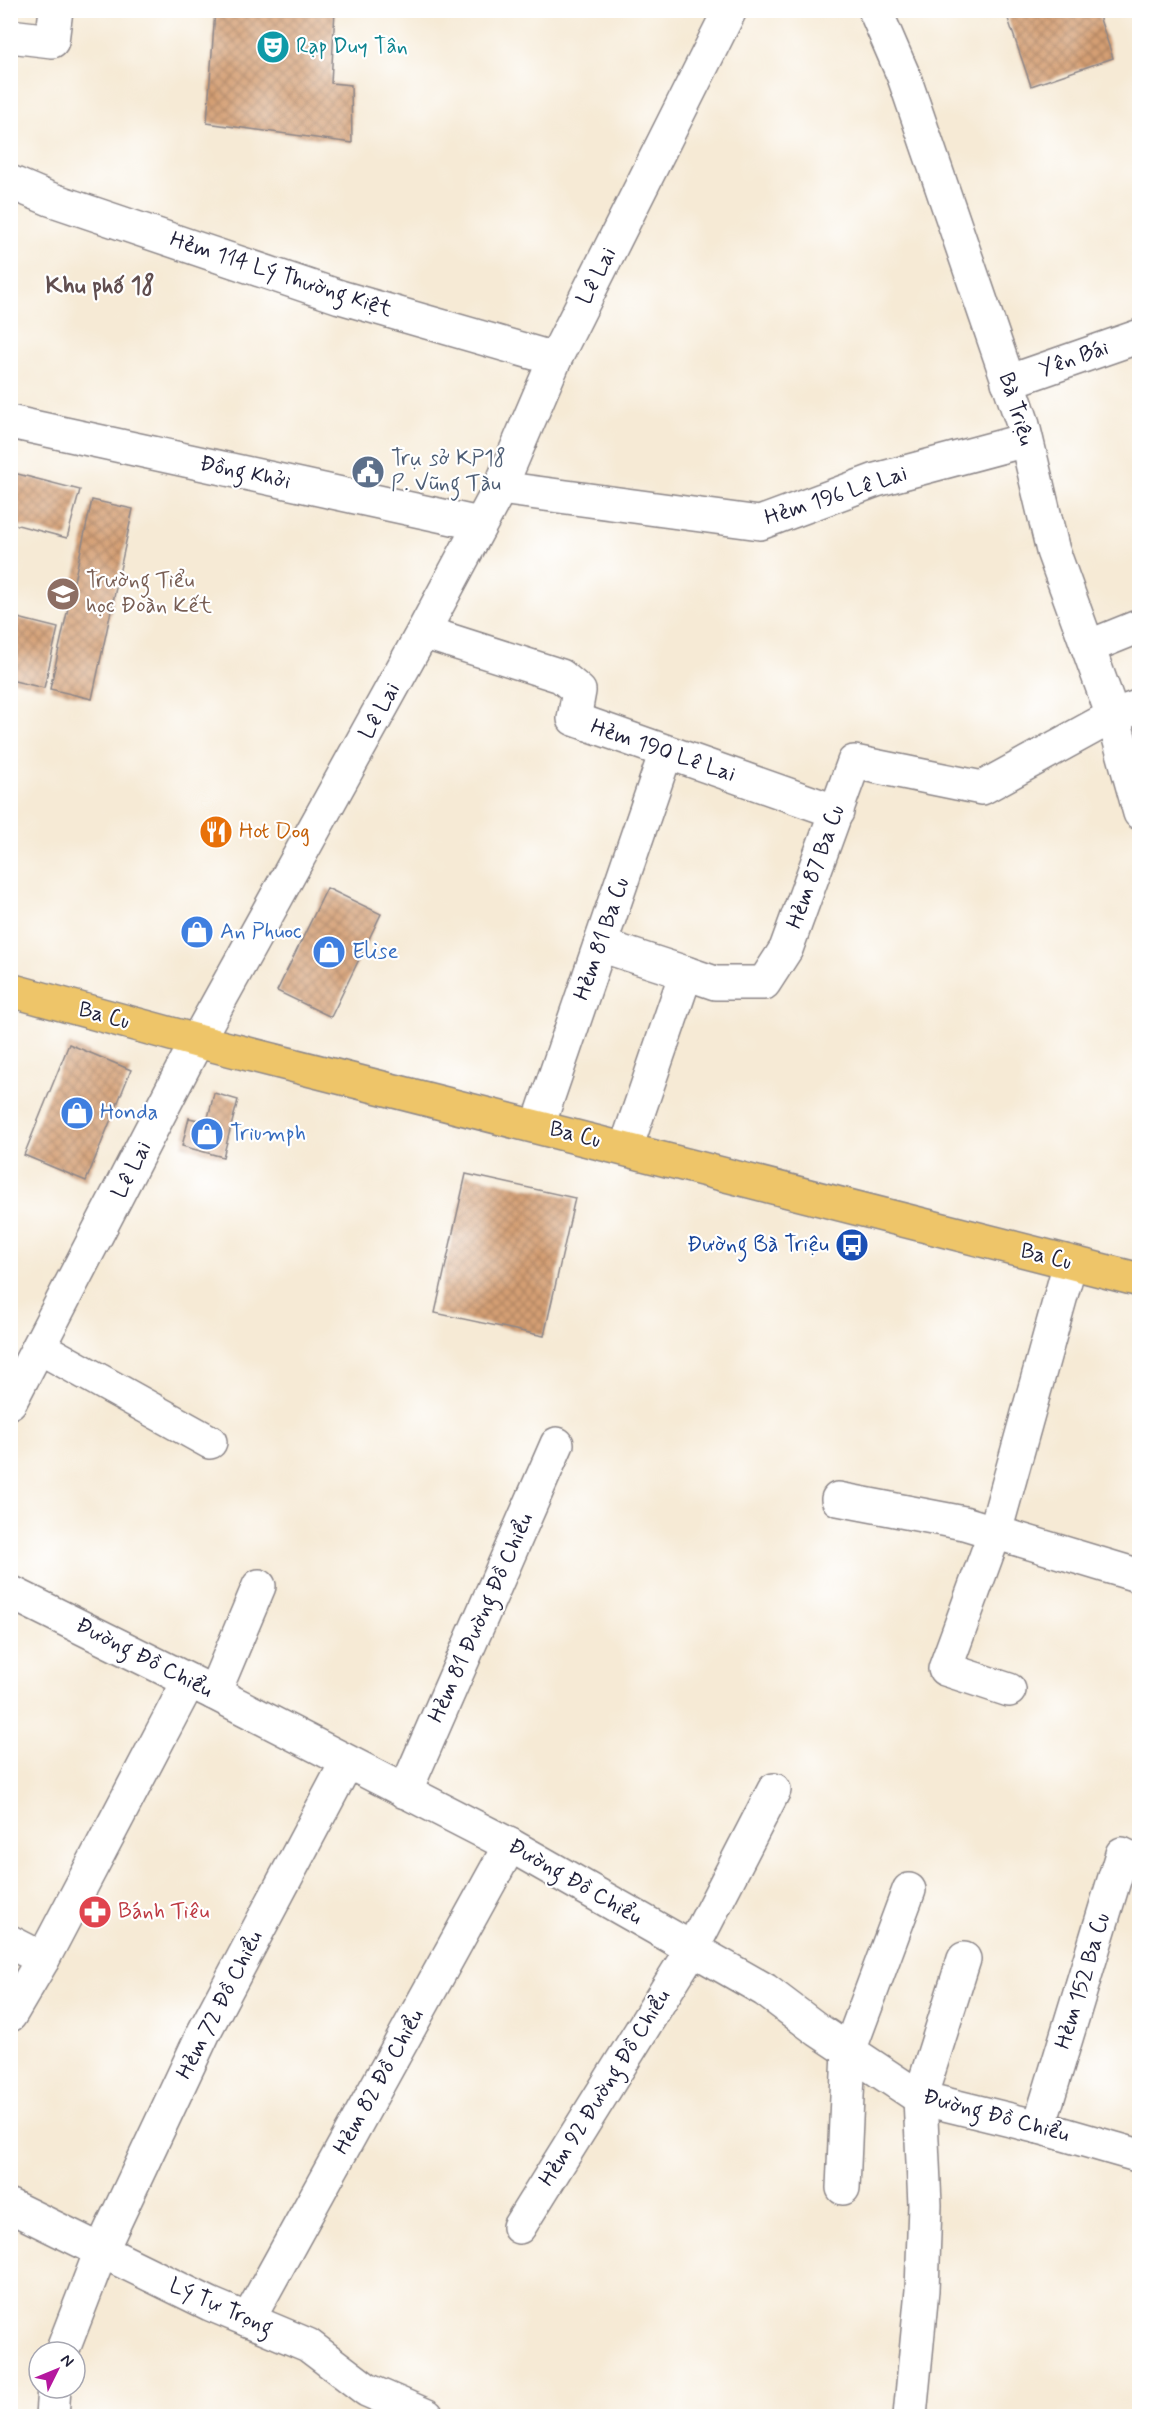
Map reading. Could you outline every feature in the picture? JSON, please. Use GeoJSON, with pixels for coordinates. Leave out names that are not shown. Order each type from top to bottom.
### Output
{"type":"FeatureCollection","features":[{"type":"Feature","properties":{"kind":"main road","name":"Ba Cu"},"geometry":{"type":"LineString","coordinates":[[10,990],[197,1041],[1140,1280]]}},
{"type":"Feature","properties":{"kind":"street"},"geometry":{"type":"LineString","coordinates":[[10,36],[52,41],[56,10]]}},
{"type":"Feature","properties":{"kind":"street","name":"Lê Lai"},"geometry":{"type":"LineString","coordinates":[[10,1402],[197,1041],[500,488],[555,359],[730,10]]}},
{"type":"Feature","properties":{"kind":"street","name":"Bà Triệu"},"geometry":{"type":"LineString","coordinates":[[875,10],[904,77],[1008,382],[1026,440],[1053,551],[1088,647],[1126,711],[1140,813]]}},
{"type":"Feature","properties":{"kind":"street","name":"Hẻm 114 Lý Thường Kiệt"},"geometry":{"type":"LineString","coordinates":[[10,182],[50,199],[340,297],[555,359]]}},
{"type":"Feature","properties":{"kind":"street","name":"Yên Bái"},"geometry":{"type":"LineString","coordinates":[[1008,382],[1140,336]]}},
{"type":"Feature","properties":{"kind":"street","name":"Đồng Khởi"},"geometry":{"type":"LineString","coordinates":[[10,422],[480,524]]}},
{"type":"Feature","properties":{"kind":"street","name":"Hẻm 196 Lê Lai"},"geometry":{"type":"LineString","coordinates":[[500,488],[760,524],[876,480],[1026,440]]}},
{"type":"Feature","properties":{"kind":"street"},"geometry":{"type":"LineString","coordinates":[[1088,647],[1140,626]]}},
{"type":"Feature","properties":{"kind":"street","name":"Hẻm 190 Lê Lai"},"geometry":{"type":"LineString","coordinates":[[423,632],[561,676],[579,691],[574,719],[837,812]]}},
{"type":"Feature","properties":{"kind":"street","name":"Hẻm 87 Ba Cu"},"geometry":{"type":"LineString","coordinates":[[686,973],[715,983],[764,983],[786,949],[854,762],[982,788],[1126,711]]}},
{"type":"Feature","properties":{"kind":"street","name":"Hẻm 81 Ba Cu"},"geometry":{"type":"LineString","coordinates":[[538,1126],[666,752]]}},
{"type":"Feature","properties":{"kind":"street"},"geometry":{"type":"LineString","coordinates":[[600,945],[686,973],[626,1148]]}},
{"type":"Feature","properties":{"kind":"street"},"geometry":{"type":"LineString","coordinates":[[1009,1690],[945,1669],[995,1532],[1071,1263]]}},
{"type":"Feature","properties":{"kind":"street"},"geometry":{"type":"LineString","coordinates":[[39,1347],[210,1442]]}},
{"type":"Feature","properties":{"kind":"street","name":"Hẻm 81 Đường Đồ Chiểu"},"geometry":{"type":"LineString","coordinates":[[405,1792],[557,1444]]}},
{"type":"Feature","properties":{"kind":"street"},"geometry":{"type":"LineString","coordinates":[[838,1499],[964,1523],[1140,1576]]}},
{"type":"Feature","properties":{"kind":"street"},"geometry":{"type":"LineString","coordinates":[[10,2015],[259,1586]]}},
{"type":"Feature","properties":{"kind":"street","name":"Đường Đồ Chiểu"},"geometry":{"type":"LineString","coordinates":[[10,1592],[202,1687],[510,1845],[765,1990],[849,2051],[920,2098],[1039,2127],[1140,2156]]}},
{"type":"Feature","properties":{"kind":"street","name":"Hẻm 72 Đồ Chiểu"},"geometry":{"type":"LineString","coordinates":[[67,2340],[101,2251],[204,2032],[347,1762]]}},
{"type":"Feature","properties":{"kind":"street","name":"Hẻm 92 Đường Đồ Chiểu"},"geometry":{"type":"LineString","coordinates":[[519,2227],[692,1949],[774,1790]]}},
{"type":"Feature","properties":{"kind":"street","name":"Hẻm 82 Đồ Chiểu"},"geometry":{"type":"LineString","coordinates":[[248,2320],[510,1845]]}},
{"type":"Feature","properties":{"kind":"street","name":"Hẻm 152 Ba Cu"},"geometry":{"type":"LineString","coordinates":[[1039,2127],[1122,1854],[1140,1863]]}},
{"type":"Feature","properties":{"kind":"street"},"geometry":{"type":"LineString","coordinates":[[843,2188],[849,2051],[909,1890]]}},
{"type":"Feature","properties":{"kind":"street"},"geometry":{"type":"LineString","coordinates":[[10,1942],[43,1959]]}},
{"type":"Feature","properties":{"kind":"street"},"geometry":{"type":"LineString","coordinates":[[910,2416],[922,2289],[925,2205],[920,2098],[964,1959]]}},
{"type":"Feature","properties":{"kind":"street","name":"Lý Tự Trọng"},"geometry":{"type":"LineString","coordinates":[[10,2206],[210,2304],[308,2345],[367,2390],[427,2416]]}},
{"type":"Feature","properties":{"kind":"street"},"geometry":{"type":"LineString","coordinates":[[52,2416],[53,2400]]}},
{"type":"Feature","properties":{"kind":"building","name":"Rạp Duy Tân"},"geometry":{"type":"Polygon","coordinates":[[[215,10],[335,10],[331,83],[351,85],[352,143],[207,123],[215,10]]]}},
{"type":"Feature","properties":{"kind":"building"},"geometry":{"type":"Polygon","coordinates":[[[1005,10],[1097,10],[1113,58],[1031,86],[1005,10]]]}},
{"type":"Feature","properties":{"kind":"building"},"geometry":{"type":"Polygon","coordinates":[[[10,472],[80,490],[67,538],[10,523],[10,472]]]}},
{"type":"Feature","properties":{"kind":"building"},"geometry":{"type":"Polygon","coordinates":[[[92,500],[133,509],[92,699],[50,689],[92,500]]]}},
{"type":"Feature","properties":{"kind":"building"},"geometry":{"type":"Polygon","coordinates":[[[10,616],[58,628],[44,688],[10,680],[10,616]]]}},
{"type":"Feature","properties":{"kind":"building","name":"Elise"},"geometry":{"type":"Polygon","coordinates":[[[327,888],[381,914],[331,1017],[277,991],[327,888]]]}},
{"type":"Feature","properties":{"kind":"building","name":"Honda"},"geometry":{"type":"Polygon","coordinates":[[[69,1044],[131,1070],[86,1181],[24,1155],[69,1044]]]}},
{"type":"Feature","properties":{"kind":"building","name":"Triumph"},"geometry":{"type":"Polygon","coordinates":[[[214,1093],[238,1100],[223,1157],[182,1146],[189,1118],[207,1122],[214,1093]]]}},
{"type":"Feature","properties":{"kind":"building"},"geometry":{"type":"Polygon","coordinates":[[[466,1174],[575,1198],[544,1336],[435,1313],[466,1174]]]}},
{"type":"Feature","properties":{"kind":"place","name":"Rạp Duy Tân"},"geometry":{"type":"Point","coordinates":[273,47]}},
{"type":"Feature","properties":{"kind":"place","name":"Trụ sở KP18 P. Vũng Tàu"},"geometry":{"type":"Point","coordinates":[368,472]}},
{"type":"Feature","properties":{"kind":"place","name":"Trường Tiểu học Đoàn Kết"},"geometry":{"type":"Point","coordinates":[63,594]}},
{"type":"Feature","properties":{"kind":"place","name":"Hot Dog"},"geometry":{"type":"Point","coordinates":[216,832]}},
{"type":"Feature","properties":{"kind":"place","name":"An Phuoc"},"geometry":{"type":"Point","coordinates":[197,932]}},
{"type":"Feature","properties":{"kind":"place","name":"Elise"},"geometry":{"type":"Point","coordinates":[329,952]}},
{"type":"Feature","properties":{"kind":"place","name":"Honda"},"geometry":{"type":"Point","coordinates":[77,1113]}},
{"type":"Feature","properties":{"kind":"place","name":"Triumph"},"geometry":{"type":"Point","coordinates":[207,1134]}},
{"type":"Feature","properties":{"kind":"place","name":"Đường Bà Triệu"},"geometry":{"type":"Point","coordinates":[852,1245]}},
{"type":"Feature","properties":{"kind":"place","name":"Bánh Tiêu"},"geometry":{"type":"Point","coordinates":[95,1912]}},
{"type":"Feature","properties":{"kind":"district","name":"Khu phố 18"},"geometry":{"type":"Point","coordinates":[100,286]}}]}
